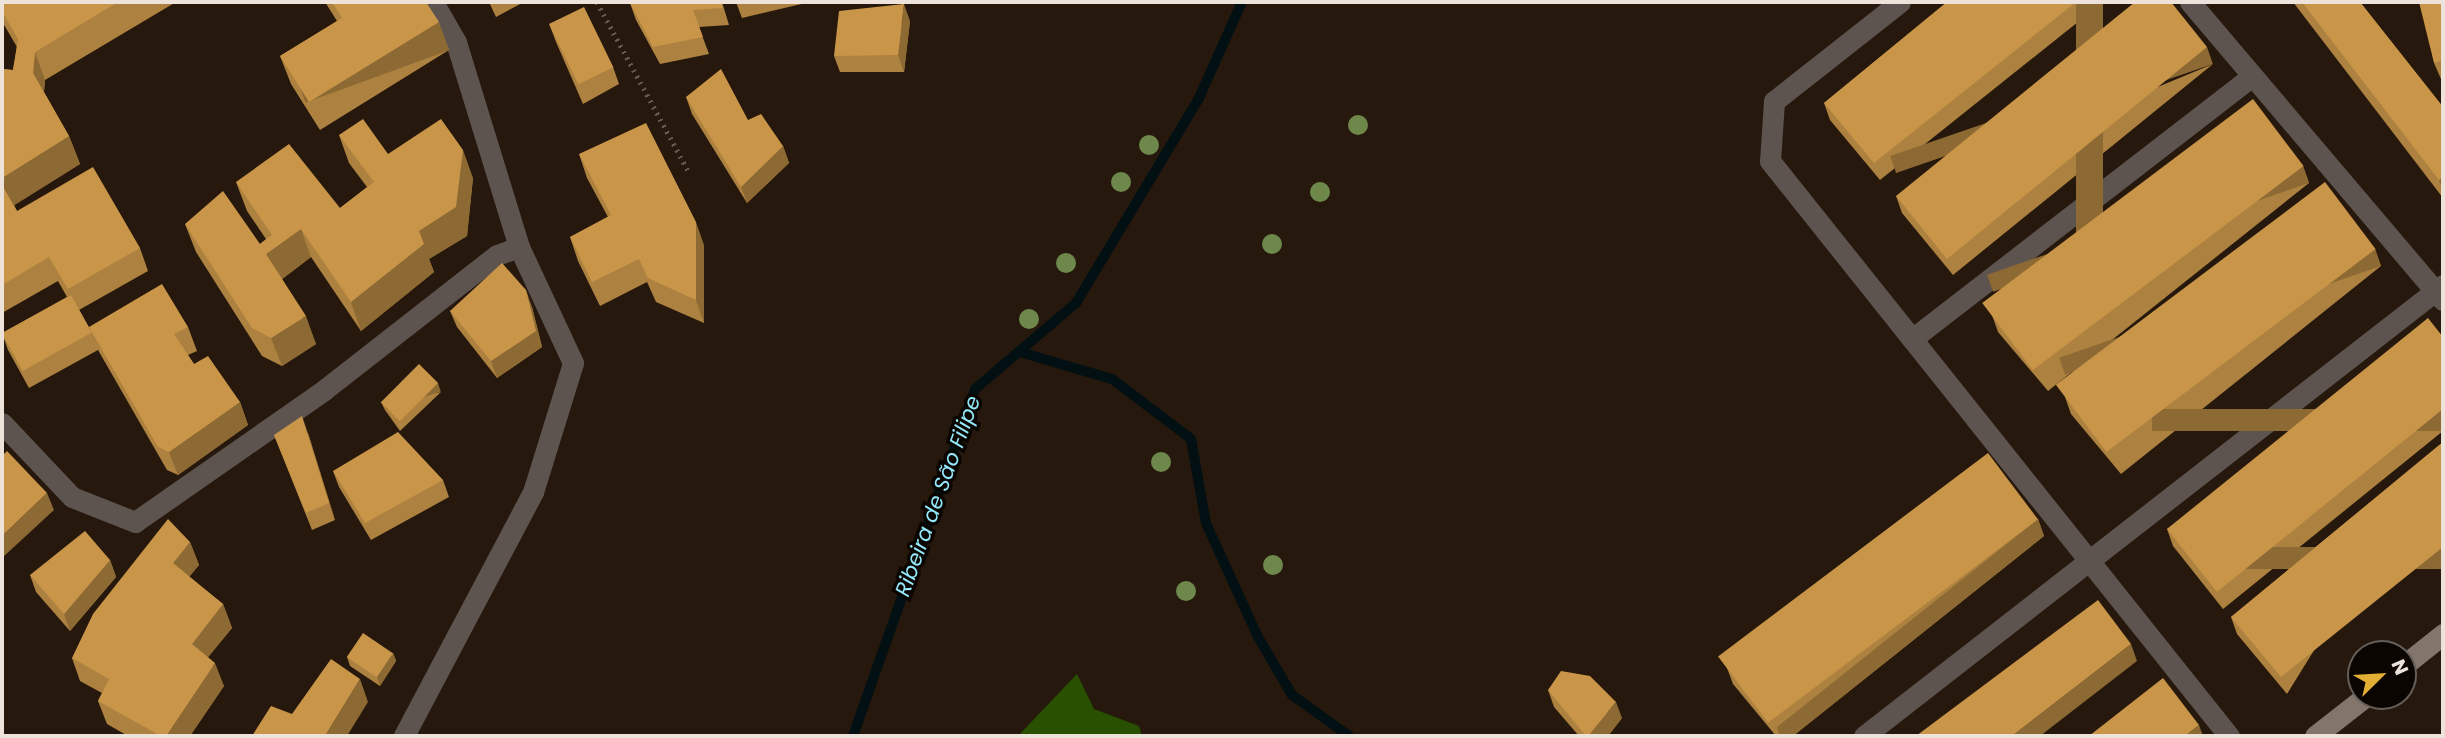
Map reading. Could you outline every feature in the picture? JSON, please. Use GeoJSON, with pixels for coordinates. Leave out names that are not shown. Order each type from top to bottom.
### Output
{"type":"FeatureCollection","features":[{"type":"Feature","properties":{"kind":"street"},"geometry":{"type":"LineString","coordinates":[[404,736],[533,492],[573,363],[519,247],[456,42],[433,2]]}},
{"type":"Feature","properties":{"kind":"street"},"geometry":{"type":"LineString","coordinates":[[1900,2],[1774,101],[1770,160],[2086,562],[2229,736]]}},
{"type":"Feature","properties":{"kind":"street"},"geometry":{"type":"LineString","coordinates":[[1864,736],[2086,562],[2441,292],[2190,2]]}},
{"type":"Feature","properties":{"kind":"street"},"geometry":{"type":"LineString","coordinates":[[2203,2],[2210,26]]}},
{"type":"Feature","properties":{"kind":"street"},"geometry":{"type":"LineString","coordinates":[[1912,340],[2252,76]]}},
{"type":"Feature","properties":{"kind":"street"},"geometry":{"type":"LineString","coordinates":[[2,423],[72,497],[135,522],[324,390],[497,255],[519,247]]}},
{"type":"Feature","properties":{"kind":"street"},"geometry":{"type":"LineString","coordinates":[[2417,655],[2443,634]]}},
{"type":"Feature","properties":{"kind":"street"},"geometry":{"type":"LineString","coordinates":[[2315,736],[2348,710]]}},
{"type":"Feature","properties":{"kind":"path"},"geometry":{"type":"LineString","coordinates":[[597,2],[688,170]]}},
{"type":"Feature","properties":{"kind":"green space"},"geometry":{"type":"Polygon","coordinates":[[[1077,674],[1094,709],[1139,726],[1142,736],[1018,736],[1077,674]]]}},
{"type":"Feature","properties":{"kind":"building"},"geometry":{"type":"Polygon","coordinates":[[[2,2],[118,2],[35,52],[33,73],[69,136],[2,178],[2,69],[13,70],[18,39],[2,11],[2,2]]]}},
{"type":"Feature","properties":{"kind":"building"},"geometry":{"type":"Polygon","coordinates":[[[332,2],[426,2],[439,22],[309,102],[280,56],[342,18],[332,2]]]}},
{"type":"Feature","properties":{"kind":"building"},"geometry":{"type":"Polygon","coordinates":[[[721,2],[723,8],[693,10],[703,37],[653,47],[630,3],[721,2]]]}},
{"type":"Feature","properties":{"kind":"building"},"geometry":{"type":"Polygon","coordinates":[[[1947,2],[2076,2],[1874,163],[1824,103],[1947,2]]]}},
{"type":"Feature","properties":{"kind":"building"},"geometry":{"type":"Polygon","coordinates":[[[2135,2],[2171,2],[2207,47],[1947,259],[1896,196],[2135,2]]]}},
{"type":"Feature","properties":{"kind":"building"},"geometry":{"type":"Polygon","coordinates":[[[2302,2],[2360,2],[2443,107],[2443,176],[2439,180],[2302,2]]]}},
{"type":"Feature","properties":{"kind":"building"},"geometry":{"type":"Polygon","coordinates":[[[2419,2],[2443,2],[2443,60],[2434,63],[2419,2]]]}},
{"type":"Feature","properties":{"kind":"building"},"geometry":{"type":"Polygon","coordinates":[[[904,4],[898,55],[834,56],[839,11],[904,4]]]}},
{"type":"Feature","properties":{"kind":"building"},"geometry":{"type":"Polygon","coordinates":[[[584,7],[613,67],[578,84],[549,24],[584,7]]]}},
{"type":"Feature","properties":{"kind":"building"},"geometry":{"type":"Polygon","coordinates":[[[721,69],[748,120],[761,114],[783,146],[741,187],[686,97],[721,69]]]}},
{"type":"Feature","properties":{"kind":"building"},"geometry":{"type":"Polygon","coordinates":[[[2253,99],[2304,166],[2033,370],[1982,303],[2253,99]]]}},
{"type":"Feature","properties":{"kind":"building"},"geometry":{"type":"Polygon","coordinates":[[[363,119],[388,154],[441,119],[463,150],[456,207],[419,231],[424,244],[351,302],[301,229],[266,254],[306,316],[271,338],[252,328],[185,224],[223,191],[260,244],[272,235],[236,182],[289,144],[340,208],[374,182],[339,135],[363,119]]]}},
{"type":"Feature","properties":{"kind":"building"},"geometry":{"type":"Polygon","coordinates":[[[646,123],[696,222],[696,300],[648,278],[639,259],[592,282],[570,237],[611,215],[579,154],[646,123]]]}},
{"type":"Feature","properties":{"kind":"building"},"geometry":{"type":"Polygon","coordinates":[[[93,167],[140,248],[68,289],[49,257],[2,285],[2,185],[17,211],[93,167]]]}},
{"type":"Feature","properties":{"kind":"building"},"geometry":{"type":"Polygon","coordinates":[[[2325,182],[2376,249],[2106,452],[2056,385],[2325,182]]]}},
{"type":"Feature","properties":{"kind":"building"},"geometry":{"type":"Polygon","coordinates":[[[502,263],[526,290],[536,331],[491,361],[450,311],[502,263]]]}},
{"type":"Feature","properties":{"kind":"building"},"geometry":{"type":"Polygon","coordinates":[[[162,284],[188,327],[174,334],[194,364],[208,356],[240,402],[169,452],[158,447],[89,327],[162,284]]]}},
{"type":"Feature","properties":{"kind":"building"},"geometry":{"type":"Polygon","coordinates":[[[71,295],[92,333],[23,371],[2,333],[71,295]]]}},
{"type":"Feature","properties":{"kind":"building"},"geometry":{"type":"Polygon","coordinates":[[[2428,318],[2443,337],[2443,409],[2217,592],[2167,529],[2428,318]]]}},
{"type":"Feature","properties":{"kind":"building"},"geometry":{"type":"Polygon","coordinates":[[[419,364],[438,383],[400,421],[381,402],[419,364]]]}},
{"type":"Feature","properties":{"kind":"building"},"geometry":{"type":"Polygon","coordinates":[[[302,416],[329,503],[306,513],[274,435],[302,416]]]}},
{"type":"Feature","properties":{"kind":"building"},"geometry":{"type":"Polygon","coordinates":[[[398,432],[443,480],[365,523],[333,471],[398,432]]]}},
{"type":"Feature","properties":{"kind":"building"},"geometry":{"type":"Polygon","coordinates":[[[2443,442],[2443,547],[2281,677],[2231,617],[2443,442]]]}},
{"type":"Feature","properties":{"kind":"building"},"geometry":{"type":"Polygon","coordinates":[[[7,451],[47,493],[2,536],[2,456],[7,451]]]}},
{"type":"Feature","properties":{"kind":"building"},"geometry":{"type":"Polygon","coordinates":[[[1988,453],[2038,519],[1768,723],[1718,656],[1988,453]]]}},
{"type":"Feature","properties":{"kind":"building"},"geometry":{"type":"Polygon","coordinates":[[[168,519],[190,542],[173,563],[223,604],[192,644],[215,663],[166,736],[161,736],[98,701],[109,679],[72,658],[93,614],[168,519]]]}},
{"type":"Feature","properties":{"kind":"building"},"geometry":{"type":"Polygon","coordinates":[[[85,531],[110,560],[64,614],[30,575],[85,531]]]}},
{"type":"Feature","properties":{"kind":"building"},"geometry":{"type":"Polygon","coordinates":[[[2098,600],[2131,644],[2012,736],[1916,736],[2098,600]]]}},
{"type":"Feature","properties":{"kind":"building"},"geometry":{"type":"Polygon","coordinates":[[[363,633],[393,653],[377,677],[347,657],[363,633]]]}},
{"type":"Feature","properties":{"kind":"building"},"geometry":{"type":"Polygon","coordinates":[[[331,659],[360,679],[325,736],[252,736],[271,706],[292,714],[331,659]]]}},
{"type":"Feature","properties":{"kind":"building"},"geometry":{"type":"Polygon","coordinates":[[[1561,671],[1590,676],[1616,702],[1588,736],[1548,690],[1561,671]]]}},
{"type":"Feature","properties":{"kind":"building"},"geometry":{"type":"Polygon","coordinates":[[[2163,678],[2199,725],[2185,736],[2089,736],[2163,678]]]}},
{"type":"Feature","properties":{"kind":"waterway","name":"Ribeira de São Filipe"},"geometry":{"type":"LineString","coordinates":[[853,736],[975,389],[1076,303],[1199,98],[1242,2]]}},
{"type":"Feature","properties":{"kind":"waterway"},"geometry":{"type":"LineString","coordinates":[[1023,353],[1112,379],[1191,439],[1206,523],[1258,637],[1292,695],[1349,736]]}}]}
